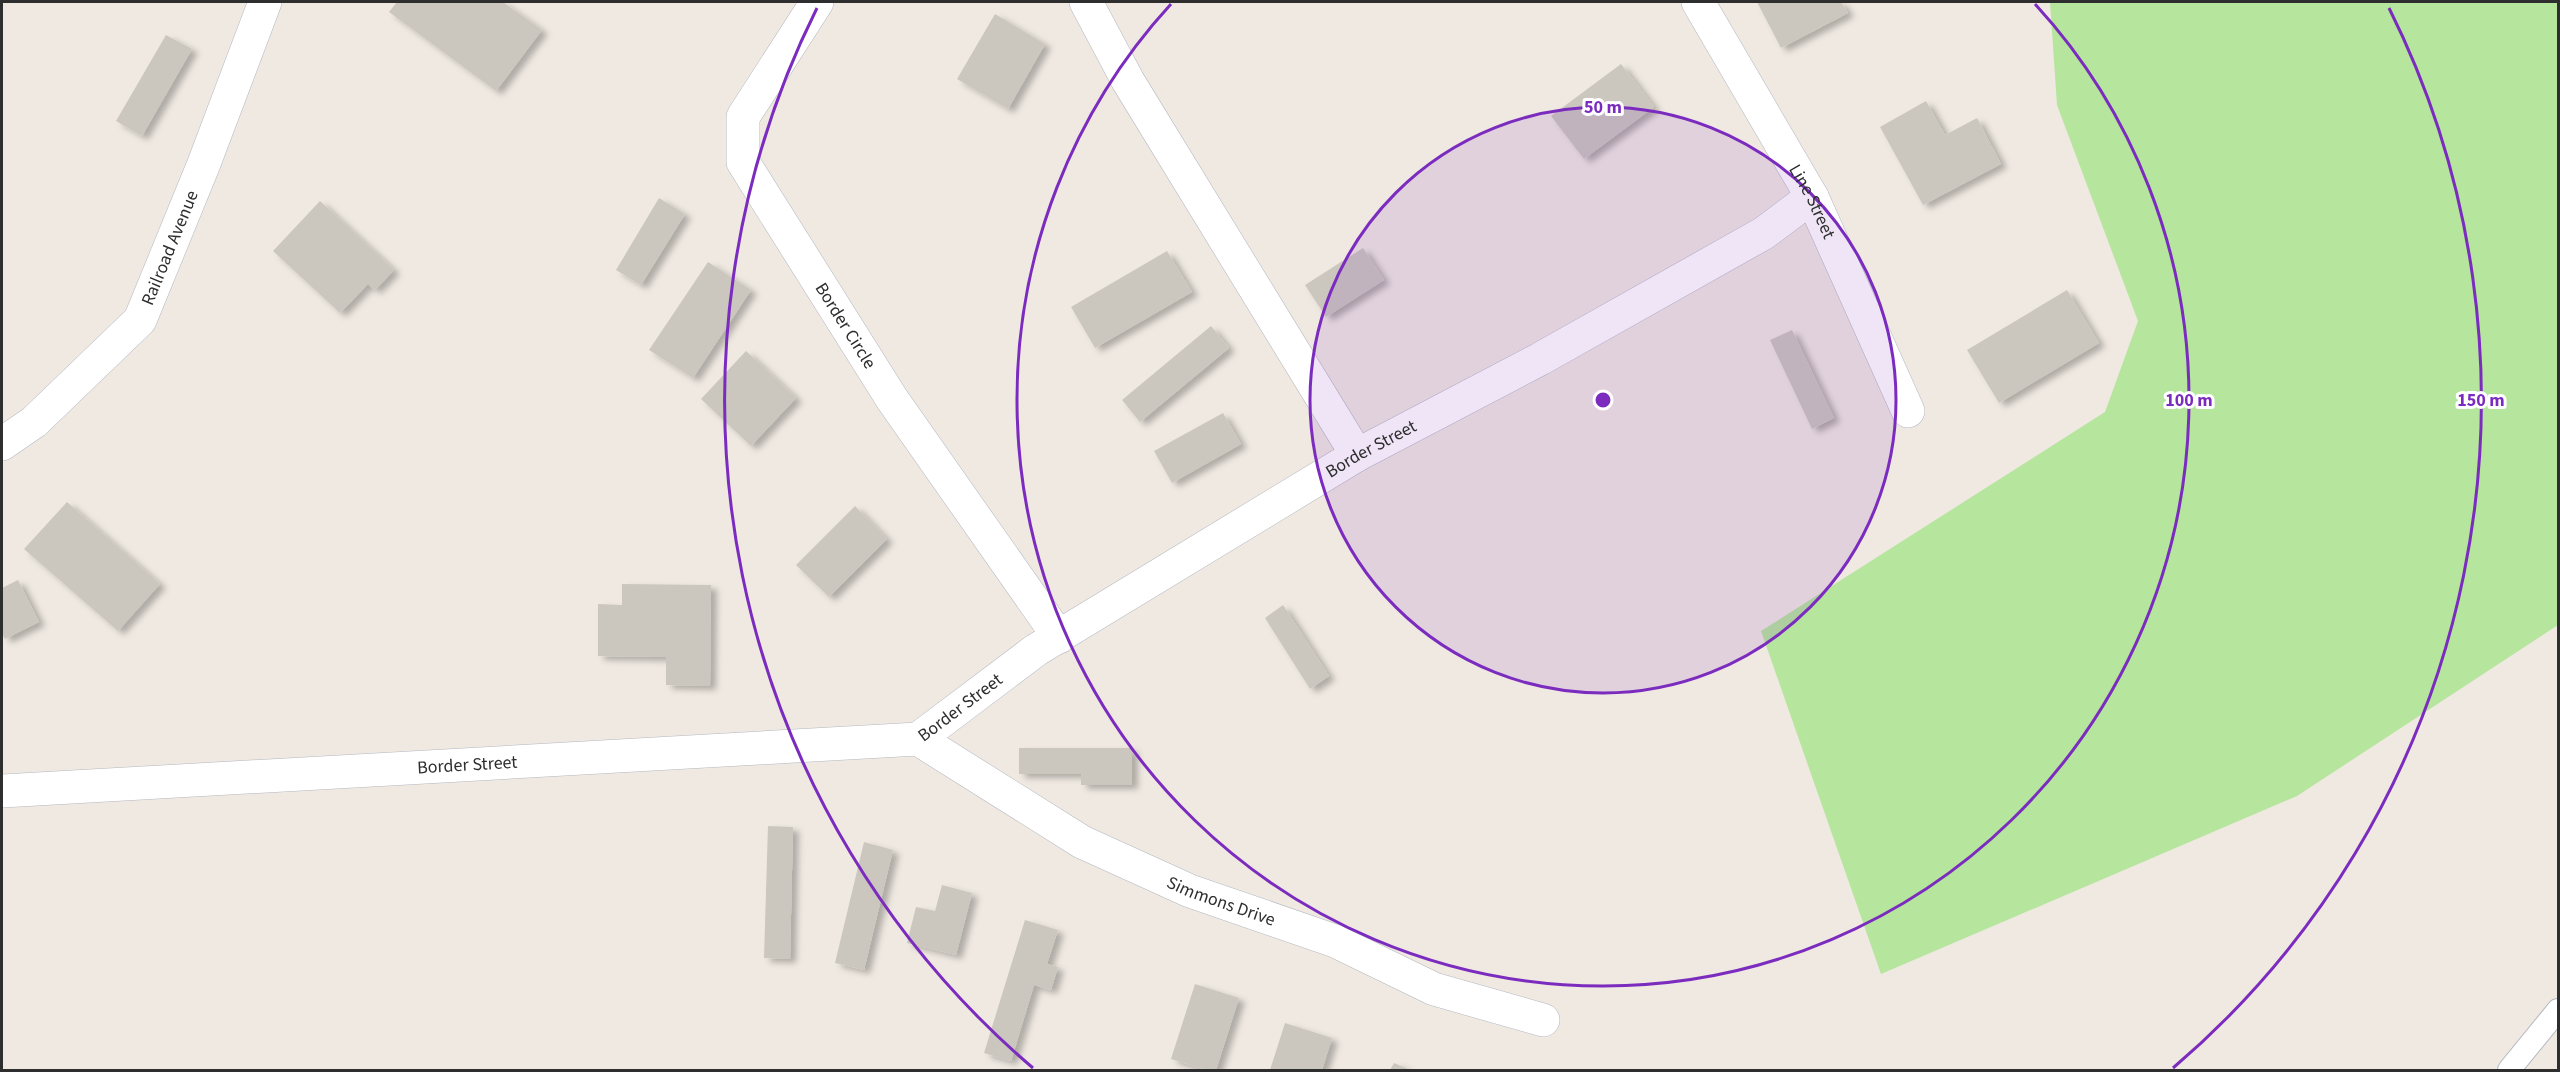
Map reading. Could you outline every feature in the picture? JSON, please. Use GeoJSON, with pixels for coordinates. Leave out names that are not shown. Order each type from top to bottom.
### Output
{"type":"FeatureCollection","features":[{"type":"Feature","properties":{"kind":"street","name":"Railroad Avenue"},"geometry":{"type":"LineString","coordinates":[[2,444],[34,422],[140,320],[203,166],[265,2]]}},
{"type":"Feature","properties":{"kind":"street","name":"Border Circle"},"geometry":{"type":"LineString","coordinates":[[817,2],[743,117],[743,162],[892,399],[1059,637]]}},
{"type":"Feature","properties":{"kind":"street"},"geometry":{"type":"LineString","coordinates":[[1086,2],[1128,81],[1357,455]]}},
{"type":"Feature","properties":{"kind":"street","name":"Line Street"},"geometry":{"type":"LineString","coordinates":[[1698,2],[1812,197],[1908,411]]}},
{"type":"Feature","properties":{"kind":"street","name":"Border Street"},"geometry":{"type":"LineString","coordinates":[[2,791],[918,739],[1035,650],[1357,455],[1540,359],[1764,233],[1812,197]]}},
{"type":"Feature","properties":{"kind":"street","name":"Simmons Drive"},"geometry":{"type":"LineString","coordinates":[[918,739],[1082,842],[1168,881],[1335,940],[1434,989],[1543,1020]]}},
{"type":"Feature","properties":{"kind":"lane"},"geometry":{"type":"LineString","coordinates":[[2509,1071],[2559,1011]]}},
{"type":"Feature","properties":{"kind":"green space"},"geometry":{"type":"Polygon","coordinates":[[[2050,2],[2558,2],[2558,625],[2297,796],[1881,974],[1761,631],[2105,412],[2138,321],[2057,105],[2050,2]]]}},
{"type":"Feature","properties":{"kind":"building"},"geometry":{"type":"Polygon","coordinates":[[[397,2],[503,2],[542,30],[496,91],[389,12],[397,2]]]}},
{"type":"Feature","properties":{"kind":"building"},"geometry":{"type":"Polygon","coordinates":[[[1757,2],[1841,2],[1848,13],[1781,48],[1757,2]]]}},
{"type":"Feature","properties":{"kind":"building"},"geometry":{"type":"Polygon","coordinates":[[[995,14],[1045,44],[1008,109],[957,79],[995,14]]]}},
{"type":"Feature","properties":{"kind":"building"},"geometry":{"type":"Polygon","coordinates":[[[166,35],[192,49],[142,136],[116,121],[166,35]]]}},
{"type":"Feature","properties":{"kind":"building"},"geometry":{"type":"Polygon","coordinates":[[[1621,64],[1654,107],[1584,159],[1551,116],[1621,64]]]}},
{"type":"Feature","properties":{"kind":"building"},"geometry":{"type":"Polygon","coordinates":[[[1926,101],[1945,135],[1977,118],[2001,164],[1923,205],[1880,127],[1926,101]]]}},
{"type":"Feature","properties":{"kind":"building"},"geometry":{"type":"Polygon","coordinates":[[[659,198],[685,214],[641,285],[616,270],[659,198]]]}},
{"type":"Feature","properties":{"kind":"building"},"geometry":{"type":"Polygon","coordinates":[[[320,201],[394,270],[375,290],[368,284],[340,313],[273,251],[320,201]]]}},
{"type":"Feature","properties":{"kind":"building"},"geometry":{"type":"Polygon","coordinates":[[[1363,248],[1384,280],[1326,317],[1305,285],[1363,248]]]}},
{"type":"Feature","properties":{"kind":"building"},"geometry":{"type":"Polygon","coordinates":[[[1167,251],[1192,292],[1095,348],[1071,307],[1167,251]]]}},
{"type":"Feature","properties":{"kind":"building"},"geometry":{"type":"Polygon","coordinates":[[[708,262],[751,290],[693,378],[649,350],[708,262]]]}},
{"type":"Feature","properties":{"kind":"building"},"geometry":{"type":"Polygon","coordinates":[[[2067,290],[2099,343],[1999,403],[1967,350],[2067,290]]]}},
{"type":"Feature","properties":{"kind":"building"},"geometry":{"type":"Polygon","coordinates":[[[1211,326],[1229,348],[1140,422],[1122,400],[1211,326]]]}},
{"type":"Feature","properties":{"kind":"building"},"geometry":{"type":"Polygon","coordinates":[[[1792,330],[1834,418],[1812,429],[1770,340],[1792,330]]]}},
{"type":"Feature","properties":{"kind":"building"},"geometry":{"type":"Polygon","coordinates":[[[746,351],[796,398],[751,446],[701,399],[746,351]]]}},
{"type":"Feature","properties":{"kind":"building"},"geometry":{"type":"Polygon","coordinates":[[[1223,413],[1241,444],[1172,483],[1154,451],[1223,413]]]}},
{"type":"Feature","properties":{"kind":"building"},"geometry":{"type":"Polygon","coordinates":[[[67,502],[160,584],[118,631],[24,549],[67,502]]]}},
{"type":"Feature","properties":{"kind":"building"},"geometry":{"type":"Polygon","coordinates":[[[855,506],[887,539],[829,597],[796,565],[855,506]]]}},
{"type":"Feature","properties":{"kind":"building"},"geometry":{"type":"Polygon","coordinates":[[[18,580],[39,622],[5,639],[2,633],[2,588],[18,580]]]}},
{"type":"Feature","properties":{"kind":"building"},"geometry":{"type":"Polygon","coordinates":[[[622,584],[711,585],[710,686],[666,685],[666,657],[598,656],[598,604],[622,605],[622,584]]]}},
{"type":"Feature","properties":{"kind":"building"},"geometry":{"type":"Polygon","coordinates":[[[1283,605],[1329,676],[1310,689],[1265,618],[1283,605]]]}},
{"type":"Feature","properties":{"kind":"building"},"geometry":{"type":"Polygon","coordinates":[[[1019,748],[1132,748],[1132,785],[1081,785],[1081,774],[1019,774],[1019,748]]]}},
{"type":"Feature","properties":{"kind":"building"},"geometry":{"type":"Polygon","coordinates":[[[768,826],[793,827],[790,959],[764,958],[768,826]]]}},
{"type":"Feature","properties":{"kind":"building"},"geometry":{"type":"Polygon","coordinates":[[[864,842],[893,850],[864,970],[835,963],[864,842]]]}},
{"type":"Feature","properties":{"kind":"building"},"geometry":{"type":"Polygon","coordinates":[[[942,885],[972,893],[956,955],[907,943],[916,907],[935,911],[942,885]]]}},
{"type":"Feature","properties":{"kind":"building"},"geometry":{"type":"Polygon","coordinates":[[[1025,920],[1058,930],[1047,964],[1058,967],[1051,990],[1034,985],[1011,1061],[984,1053],[1025,920]]]}},
{"type":"Feature","properties":{"kind":"building"},"geometry":{"type":"Polygon","coordinates":[[[1195,984],[1239,998],[1216,1070],[1207,1070],[1171,1059],[1195,984]]]}},
{"type":"Feature","properties":{"kind":"building"},"geometry":{"type":"Polygon","coordinates":[[[1285,1023],[1332,1038],[1322,1070],[1270,1070],[1285,1023]]]}},
{"type":"Feature","properties":{"kind":"building"},"geometry":{"type":"Polygon","coordinates":[[[1394,1063],[1410,1070],[1390,1070],[1394,1063]]]}}]}
